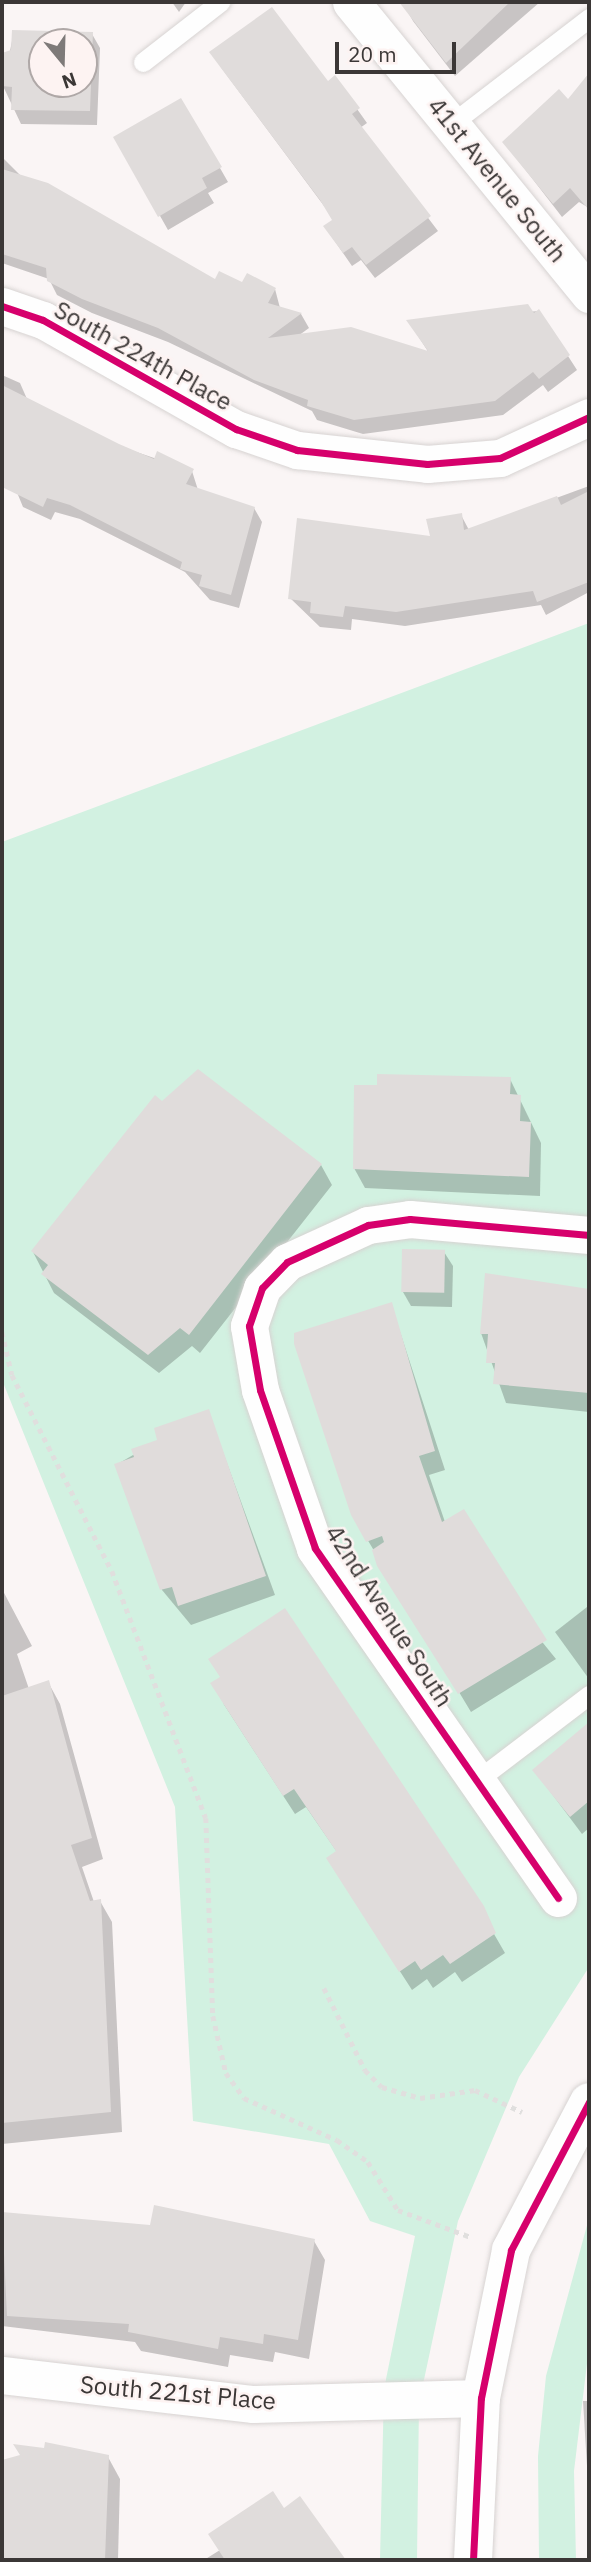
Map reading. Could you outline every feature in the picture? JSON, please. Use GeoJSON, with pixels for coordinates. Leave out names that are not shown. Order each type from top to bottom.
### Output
{"type":"FeatureCollection","features":[{"type":"Feature","properties":{"kind":"street","name":"41st Avenue South"},"geometry":{"type":"LineString","coordinates":[[351,2],[589,294]]}},
{"type":"Feature","properties":{"kind":"street","name":"South 224th Place"},"geometry":{"type":"LineString","coordinates":[[2,306],[43,320],[236,429],[298,450],[427,464],[500,458],[589,417]]}},
{"type":"Feature","properties":{"kind":"street","name":"42nd Avenue South"},"geometry":{"type":"LineString","coordinates":[[558,1898],[315,1548],[260,1390],[249,1326],[262,1288],[287,1262],[368,1225],[410,1219],[589,1235]]}},
{"type":"Feature","properties":{"kind":"street"},"geometry":{"type":"LineString","coordinates":[[473,2560],[481,2398],[511,2250],[589,2102]]}},
{"type":"Feature","properties":{"kind":"street","name":"South 221st Place"},"geometry":{"type":"LineString","coordinates":[[2,2375],[253,2404],[481,2398]]}},
{"type":"Feature","properties":{"kind":"lane"},"geometry":{"type":"LineString","coordinates":[[143,62],[220,2]]}},
{"type":"Feature","properties":{"kind":"lane"},"geometry":{"type":"LineString","coordinates":[[451,124],[589,18]]}},
{"type":"Feature","properties":{"kind":"lane"},"geometry":{"type":"LineString","coordinates":[[475,1782],[589,1695]]}},
{"type":"Feature","properties":{"kind":"path"},"geometry":{"type":"LineString","coordinates":[[2,1332],[12,1375],[111,1571],[206,1818],[213,2016],[226,2073],[244,2098],[338,2140],[368,2162],[398,2210],[471,2236]]}},
{"type":"Feature","properties":{"kind":"path"},"geometry":{"type":"LineString","coordinates":[[324,1988],[365,2070],[382,2087],[420,2098],[486,2092],[522,2112]]}},
{"type":"Feature","properties":{"kind":"green space"},"geometry":{"type":"Polygon","coordinates":[[[589,623],[589,1967],[519,2077],[458,2221],[419,2403],[417,2560],[380,2560],[384,2389],[415,2236],[370,2221],[329,2144],[193,2121],[175,1807],[2,1380],[2,842],[589,623]]]}},
{"type":"Feature","properties":{"kind":"green space"},"geometry":{"type":"Polygon","coordinates":[[[589,2218],[589,2347],[574,2471],[576,2560],[539,2560],[538,2456],[546,2376],[589,2218]]]}},
{"type":"Feature","properties":{"kind":"building"},"geometry":{"type":"Polygon","coordinates":[[[399,2],[510,2],[446,63],[399,2]]]}},
{"type":"Feature","properties":{"kind":"building"},"geometry":{"type":"Polygon","coordinates":[[[272,7],[328,81],[335,75],[360,108],[352,114],[431,216],[366,265],[352,247],[343,253],[323,226],[332,220],[320,200],[209,52],[272,7]]]}},
{"type":"Feature","properties":{"kind":"building"},"geometry":{"type":"Polygon","coordinates":[[[12,30],[28,30],[28,98],[90,98],[90,111],[11,110],[12,87],[2,86],[2,53],[11,50],[12,30]]]}},
{"type":"Feature","properties":{"kind":"building"},"geometry":{"type":"Polygon","coordinates":[[[589,73],[589,210],[570,188],[553,204],[502,142],[559,89],[568,99],[589,73]]]}},
{"type":"Feature","properties":{"kind":"building"},"geometry":{"type":"Polygon","coordinates":[[[181,98],[222,167],[202,178],[207,188],[158,217],[113,137],[181,98]]]}},
{"type":"Feature","properties":{"kind":"building"},"geometry":{"type":"Polygon","coordinates":[[[2,169],[48,183],[215,279],[219,271],[242,282],[247,273],[276,288],[268,303],[302,313],[268,338],[351,327],[428,351],[406,320],[528,304],[534,313],[539,309],[570,355],[539,379],[533,372],[495,401],[354,420],[307,406],[308,400],[254,380],[158,328],[82,299],[47,281],[46,268],[2,254],[2,169]]]}},
{"type":"Feature","properties":{"kind":"building"},"geometry":{"type":"Polygon","coordinates":[[[2,385],[119,444],[154,459],[157,451],[194,469],[186,484],[255,507],[231,595],[199,586],[202,575],[180,569],[182,562],[70,505],[47,498],[43,507],[2,487],[2,385]]]}},
{"type":"Feature","properties":{"kind":"building"},"geometry":{"type":"Polygon","coordinates":[[[589,491],[589,582],[537,602],[533,591],[396,612],[345,606],[343,617],[310,613],[311,602],[288,599],[297,518],[430,536],[426,519],[462,513],[464,530],[557,496],[561,505],[589,491]]]}},
{"type":"Feature","properties":{"kind":"building"},"geometry":{"type":"Polygon","coordinates":[[[198,1069],[322,1164],[189,1335],[180,1328],[148,1355],[41,1274],[48,1265],[31,1251],[155,1095],[162,1101],[198,1069]]]}},
{"type":"Feature","properties":{"kind":"building"},"geometry":{"type":"Polygon","coordinates":[[[377,1074],[511,1077],[510,1094],[521,1095],[520,1121],[531,1122],[529,1177],[353,1169],[354,1085],[377,1085],[377,1074]]]}},
{"type":"Feature","properties":{"kind":"building"},"geometry":{"type":"Polygon","coordinates":[[[402,1249],[445,1250],[444,1293],[401,1292],[402,1249]]]}},
{"type":"Feature","properties":{"kind":"building"},"geometry":{"type":"Polygon","coordinates":[[[485,1273],[589,1289],[589,1393],[493,1384],[495,1363],[486,1363],[488,1334],[480,1334],[485,1273]]]}},
{"type":"Feature","properties":{"kind":"building"},"geometry":{"type":"Polygon","coordinates":[[[392,1302],[435,1451],[419,1456],[442,1522],[464,1509],[547,1640],[458,1694],[377,1566],[372,1550],[384,1542],[382,1536],[366,1542],[351,1515],[294,1344],[294,1333],[392,1302]]]}},
{"type":"Feature","properties":{"kind":"building"},"geometry":{"type":"Polygon","coordinates":[[[209,1409],[266,1576],[178,1606],[172,1587],[160,1590],[114,1464],[134,1457],[131,1449],[157,1440],[154,1428],[209,1409]]]}},
{"type":"Feature","properties":{"kind":"building"},"geometry":{"type":"Polygon","coordinates":[[[285,1608],[484,1906],[496,1933],[450,1964],[443,1955],[421,1970],[415,1961],[399,1972],[326,1858],[336,1851],[294,1789],[283,1796],[210,1683],[220,1677],[208,1659],[285,1608]]]}},
{"type":"Feature","properties":{"kind":"building"},"geometry":{"type":"Polygon","coordinates":[[[49,1680],[92,1838],[71,1845],[90,1901],[101,1899],[111,2112],[2,2123],[2,1696],[49,1680]]]}},
{"type":"Feature","properties":{"kind":"building"},"geometry":{"type":"Polygon","coordinates":[[[589,1722],[589,1801],[570,1817],[532,1770],[589,1722]]]}},
{"type":"Feature","properties":{"kind":"building"},"geometry":{"type":"Polygon","coordinates":[[[154,2205],[315,2239],[298,2340],[264,2334],[263,2344],[220,2337],[218,2349],[128,2332],[129,2324],[7,2316],[2,2212],[150,2225],[154,2205]]]}},
{"type":"Feature","properties":{"kind":"building"},"geometry":{"type":"Polygon","coordinates":[[[45,2442],[109,2455],[105,2560],[2,2560],[2,2460],[20,2455],[13,2444],[44,2448],[45,2442]]]}},
{"type":"Feature","properties":{"kind":"building"},"geometry":{"type":"Polygon","coordinates":[[[273,2491],[284,2508],[300,2496],[346,2560],[225,2560],[208,2534],[273,2491]]]}},
{"type":"Feature","properties":{"kind":"cycle path"},"geometry":{"type":"LineString","coordinates":[[2,306],[43,320],[236,429],[297,450],[427,464],[500,458],[589,417]]}},
{"type":"Feature","properties":{"kind":"cycle path"},"geometry":{"type":"LineString","coordinates":[[558,1898],[315,1548],[260,1390],[249,1326],[262,1288],[287,1262],[368,1225],[410,1219],[589,1235]]}},
{"type":"Feature","properties":{"kind":"cycle path"},"geometry":{"type":"LineString","coordinates":[[473,2560],[481,2398],[511,2250],[589,2102]]}}]}
